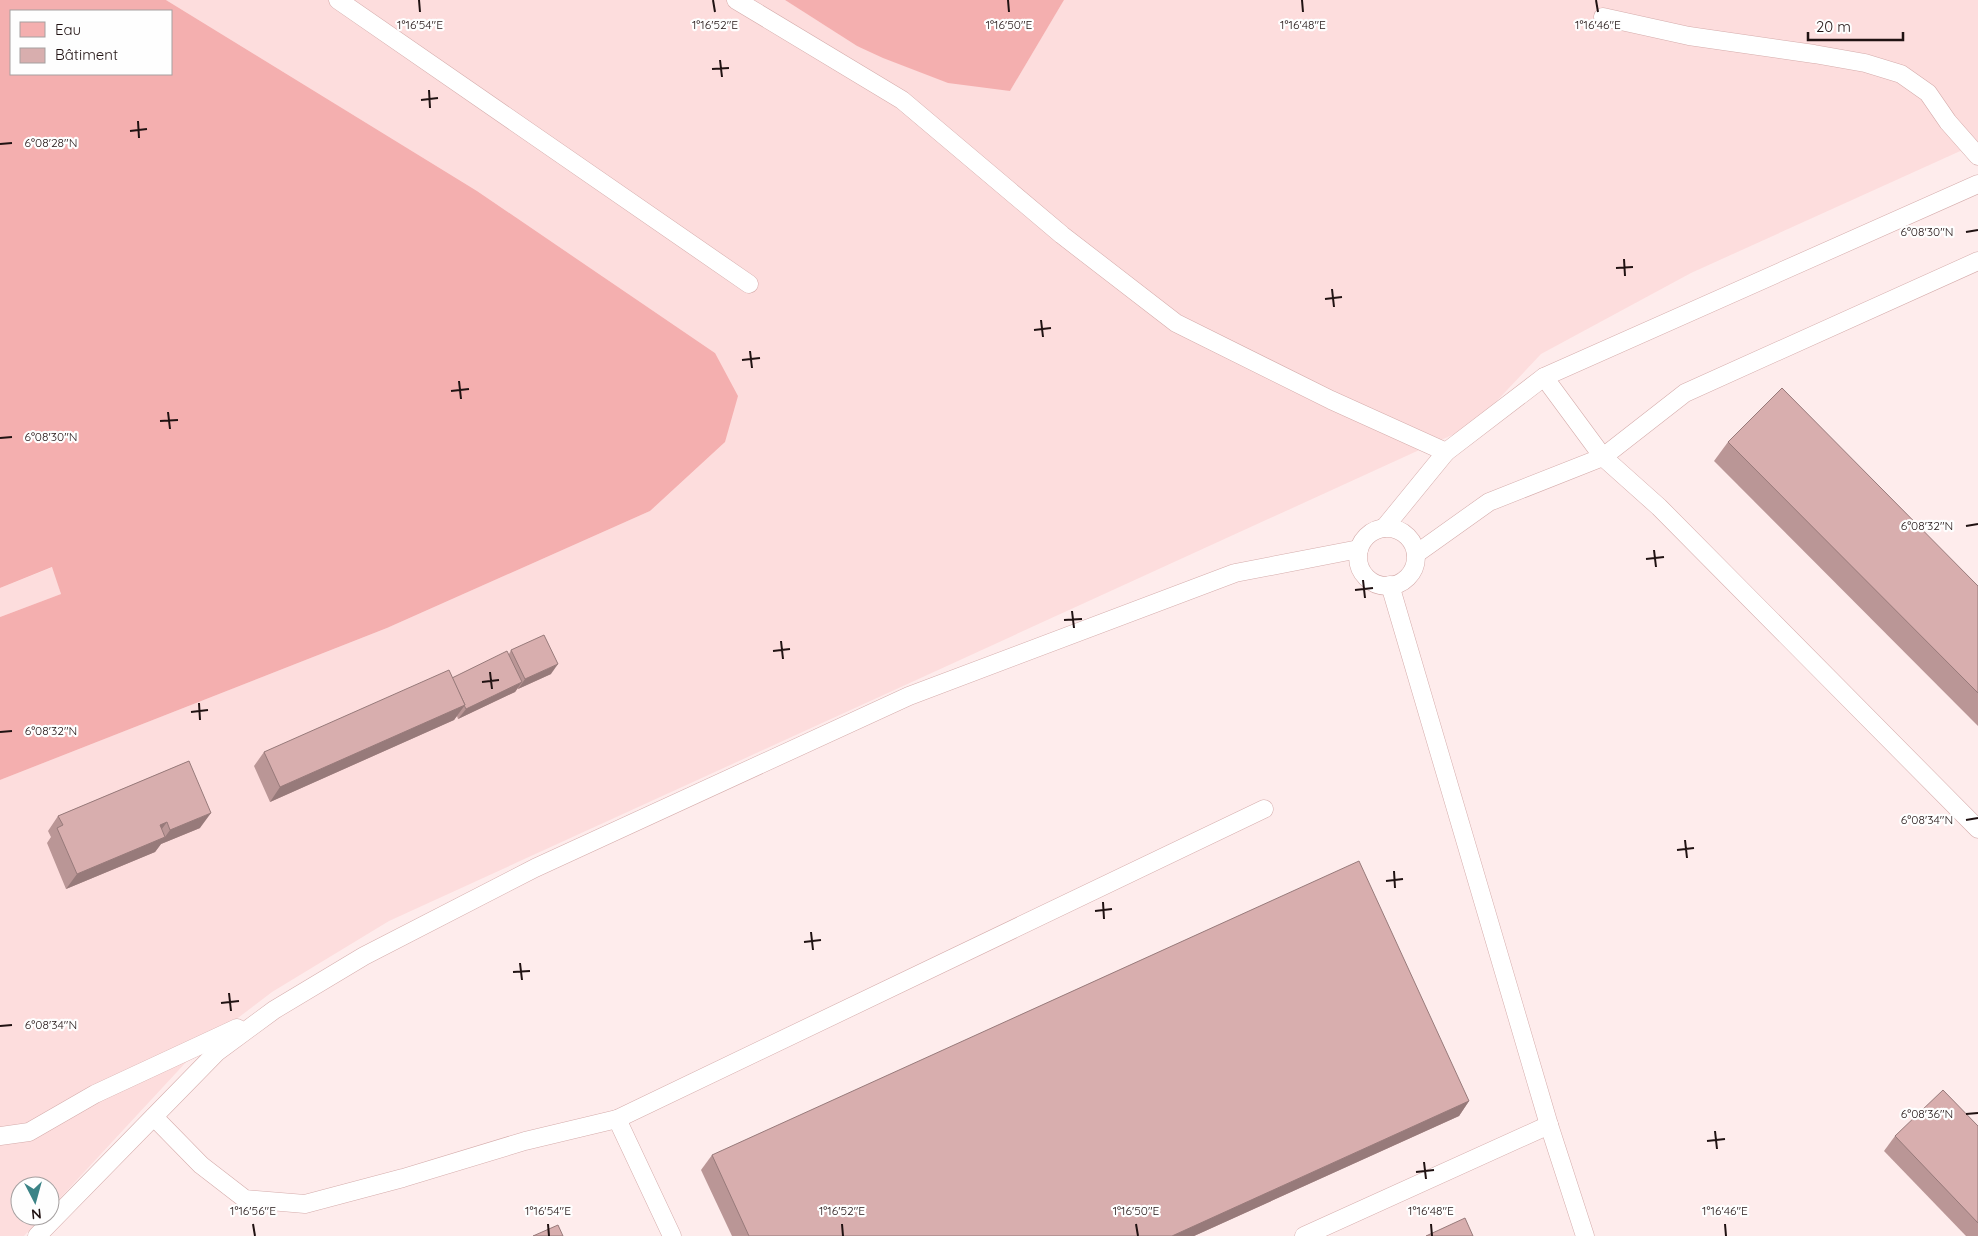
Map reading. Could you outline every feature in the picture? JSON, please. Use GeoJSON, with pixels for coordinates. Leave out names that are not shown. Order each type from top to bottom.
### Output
{"type":"FeatureCollection","features":[{"type":"Feature","properties":{"kind":"lane"},"geometry":{"type":"LineString","coordinates":[[338,0],[749,284]]}},
{"type":"Feature","properties":{"kind":"lane"},"geometry":{"type":"LineString","coordinates":[[736,0],[902,100],[1062,235],[1176,323],[1331,400],[1446,452]]}},
{"type":"Feature","properties":{"kind":"lane"},"geometry":{"type":"LineString","coordinates":[[1603,17],[1689,36],[1857,62],[1901,74],[1928,93],[1948,122],[1978,156]]}},
{"type":"Feature","properties":{"kind":"lane"},"geometry":{"type":"LineString","coordinates":[[1384,528],[1401,532],[1408,537],[1416,554],[1412,571],[1399,583],[1390,585],[1372,581],[1360,567],[1359,549],[1368,534],[1384,528],[1446,452],[1544,377],[1978,184]]}},
{"type":"Feature","properties":{"kind":"lane"},"geometry":{"type":"LineString","coordinates":[[1416,554],[1489,502],[1603,457],[1685,393],[1978,262]]}},
{"type":"Feature","properties":{"kind":"lane"},"geometry":{"type":"LineString","coordinates":[[1544,377],[1603,457],[1660,508],[1978,829]]}},
{"type":"Feature","properties":{"kind":"lane"},"geometry":{"type":"LineString","coordinates":[[0,1136],[29,1132],[95,1094],[274,1010],[364,956],[535,868],[909,696],[1235,573],[1359,549]]}},
{"type":"Feature","properties":{"kind":"lane"},"geometry":{"type":"LineString","coordinates":[[1390,585],[1549,1125],[1585,1236]]}},
{"type":"Feature","properties":{"kind":"lane"},"geometry":{"type":"LineString","coordinates":[[154,1117],[201,1165],[245,1199],[306,1204],[403,1178],[525,1141],[617,1119],[1264,810]]}},
{"type":"Feature","properties":{"kind":"lane"},"geometry":{"type":"LineString","coordinates":[[36,1236],[218,1052],[274,1010]]}},
{"type":"Feature","properties":{"kind":"lane"},"geometry":{"type":"LineString","coordinates":[[617,1119],[672,1236]]}},
{"type":"Feature","properties":{"kind":"lane"},"geometry":{"type":"LineString","coordinates":[[1304,1236],[1549,1125]]}},
{"type":"Feature","properties":{"kind":"shaded area"},"geometry":{"type":"Polygon","coordinates":[[[166,0],[785,0],[857,46],[1010,91],[1064,0],[1978,0],[1978,143],[1691,273],[1541,354],[1474,425],[389,921],[272,992],[201,1046],[60,1198],[60,1176],[10,1176],[10,1226],[34,1226],[24,1236],[0,1236],[0,780],[387,628],[650,511],[715,353],[477,191],[166,0]]]}},
{"type":"Feature","properties":{"kind":"shaded area"},"geometry":{"type":"Polygon","coordinates":[[[53,567],[61,594],[0,617],[0,588],[53,567]]]}},
{"type":"Feature","properties":{"kind":"water"},"geometry":{"type":"Polygon","coordinates":[[[0,0],[166,0],[477,191],[715,353],[738,396],[725,442],[650,511],[387,628],[0,780],[0,617],[61,594],[52,567],[0,588],[0,0]]]}},
{"type":"Feature","properties":{"kind":"water"},"geometry":{"type":"Polygon","coordinates":[[[785,0],[1064,0],[1010,91],[948,83],[883,58],[857,46],[785,0]]]}},
{"type":"Feature","properties":{"kind":"building"},"geometry":{"type":"Polygon","coordinates":[[[1782,388],[1978,586],[1978,693],[1728,442],[1782,388]]]}},
{"type":"Feature","properties":{"kind":"building"},"geometry":{"type":"Polygon","coordinates":[[[544,635],[558,664],[525,679],[511,650],[544,635]]]}},
{"type":"Feature","properties":{"kind":"building"},"geometry":{"type":"Polygon","coordinates":[[[507,651],[522,682],[466,709],[452,678],[507,651]]]}},
{"type":"Feature","properties":{"kind":"building"},"geometry":{"type":"Polygon","coordinates":[[[449,670],[465,705],[280,787],[264,752],[449,670]]]}},
{"type":"Feature","properties":{"kind":"building"},"geometry":{"type":"Polygon","coordinates":[[[189,761],[211,813],[170,830],[167,822],[160,825],[165,837],[77,874],[57,828],[63,825],[58,816],[189,761]]]}},
{"type":"Feature","properties":{"kind":"building"},"geometry":{"type":"Polygon","coordinates":[[[1359,861],[1469,1101],[1172,1236],[749,1236],[712,1155],[1359,861]]]}},
{"type":"Feature","properties":{"kind":"building"},"geometry":{"type":"Polygon","coordinates":[[[1943,1090],[1978,1126],[1978,1223],[1895,1136],[1943,1090]]]}},
{"type":"Feature","properties":{"kind":"building"},"geometry":{"type":"Polygon","coordinates":[[[1465,1218],[1473,1236],[1426,1236],[1465,1218]]]}},
{"type":"Feature","properties":{"kind":"building"},"geometry":{"type":"Polygon","coordinates":[[[558,1225],[563,1236],[533,1236],[558,1225]]]}}]}
